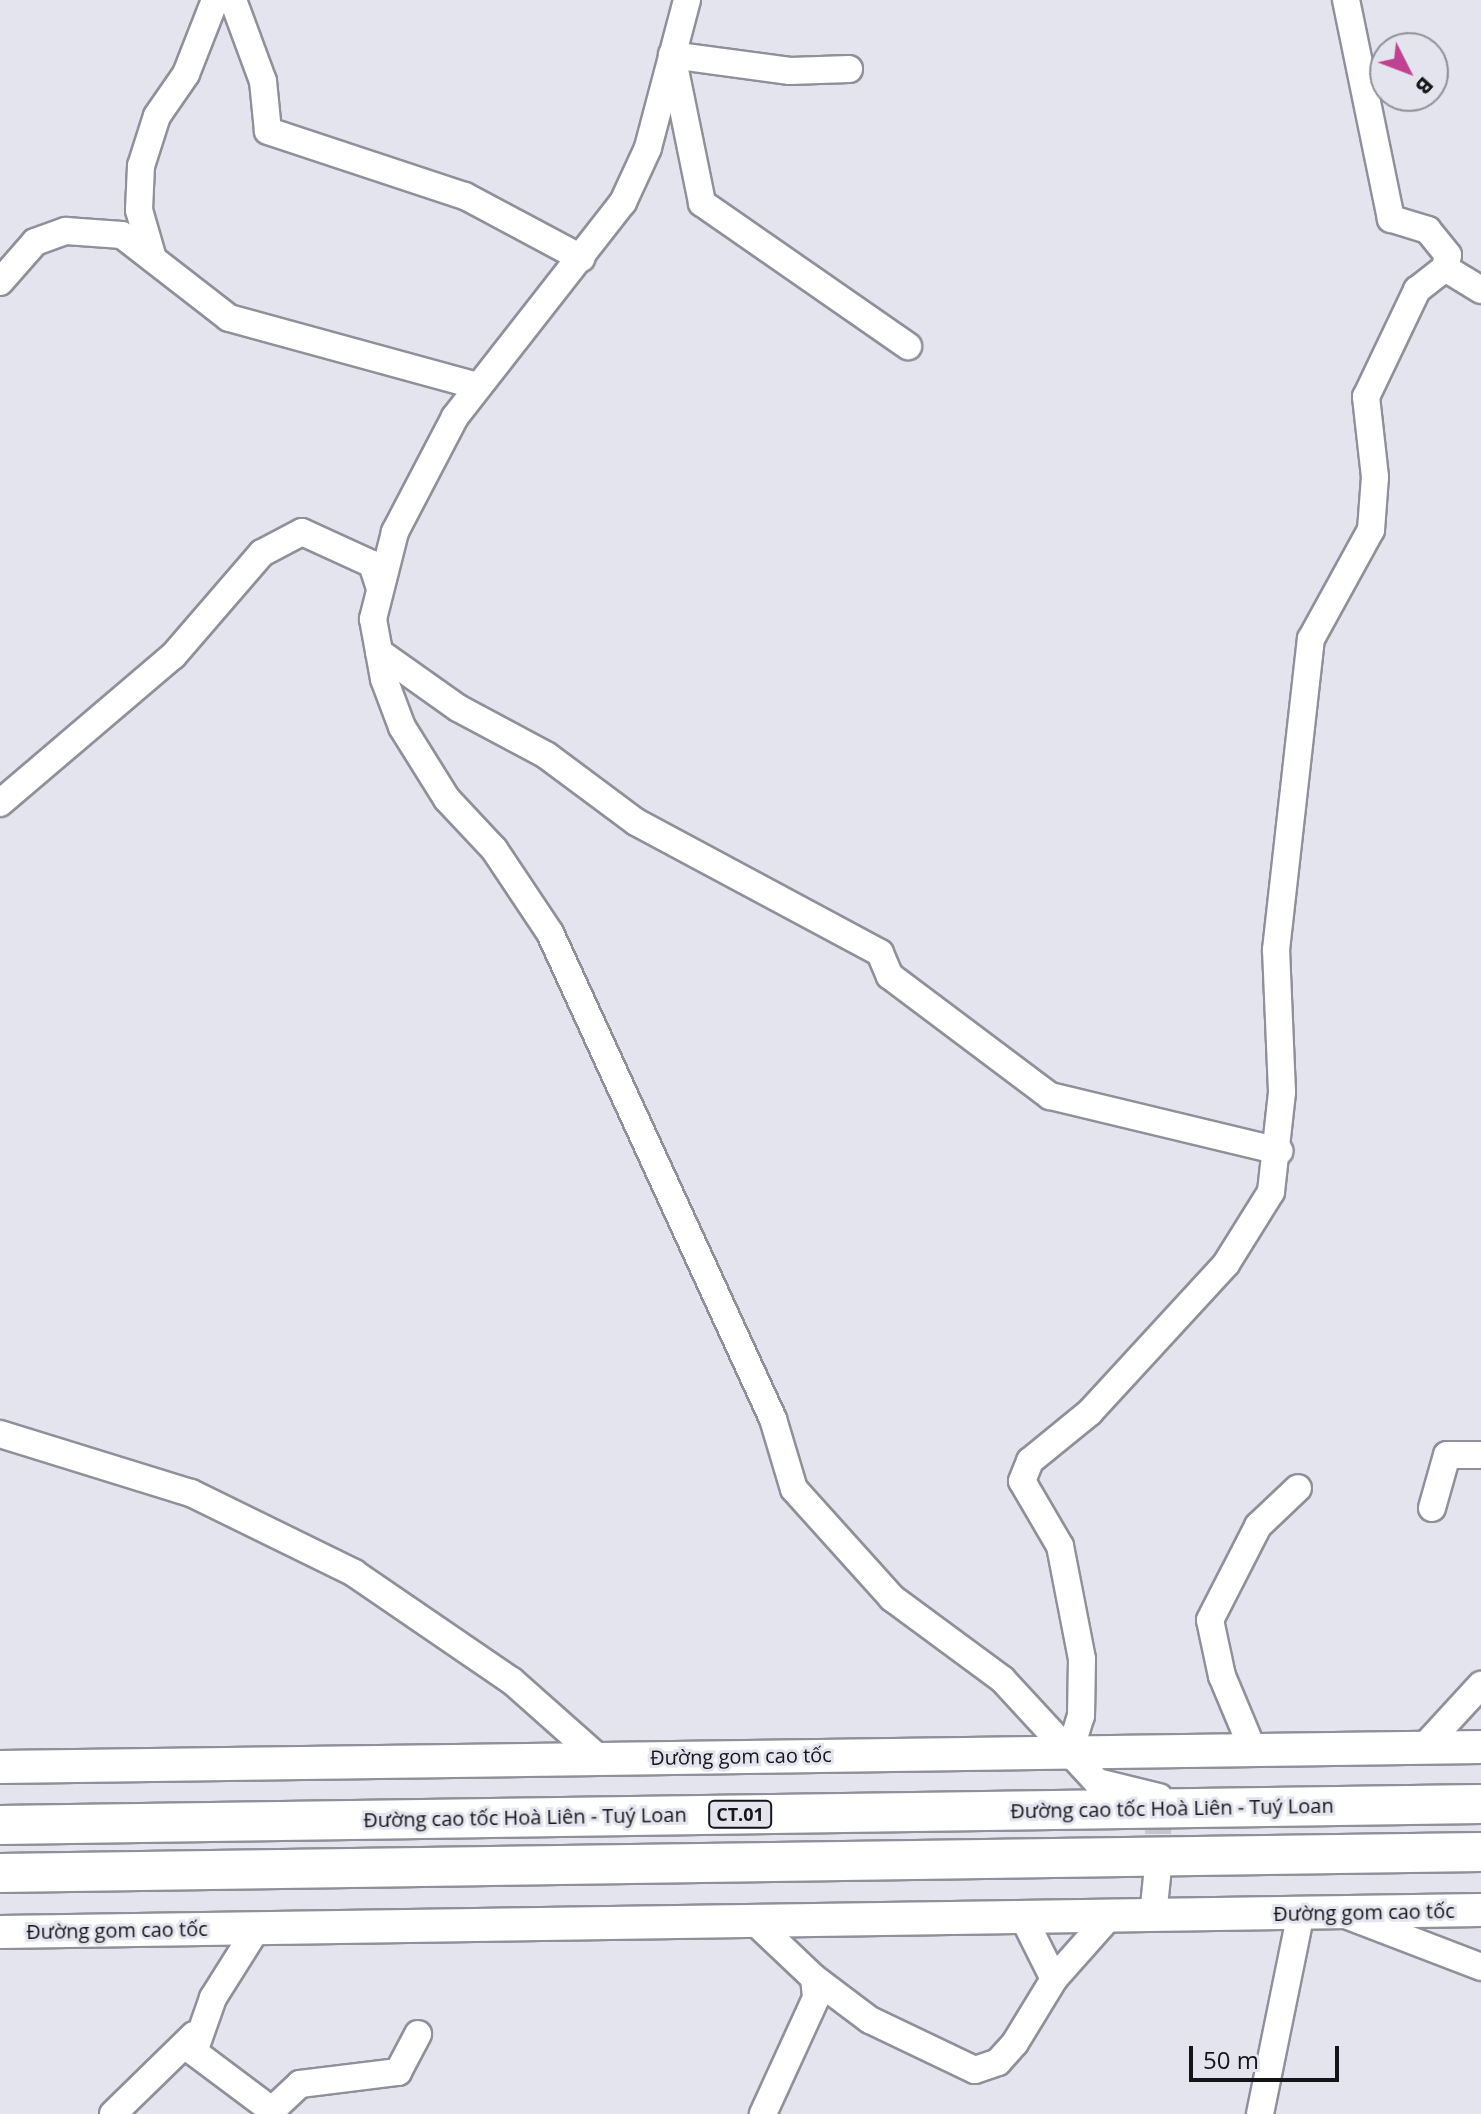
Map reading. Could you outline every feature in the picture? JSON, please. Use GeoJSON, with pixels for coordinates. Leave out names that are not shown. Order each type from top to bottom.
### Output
{"type":"FeatureCollection","features":[{"type":"Feature","properties":{"kind":"highway","name":"Đường cao tốc Hoà Liên - Tuý Loan"},"geometry":{"type":"LineString","coordinates":[[0,1825],[1481,1804]]}},
{"type":"Feature","properties":{"kind":"highway"},"geometry":{"type":"LineString","coordinates":[[0,1873],[1481,1852]]}},
{"type":"Feature","properties":{"kind":"main road","name":"Đường gom cao tốc"},"geometry":{"type":"LineString","coordinates":[[0,1767],[600,1759],[1071,1748],[1253,1750],[1481,1747]]}},
{"type":"Feature","properties":{"kind":"main road","name":"Đường gom cao tốc"},"geometry":{"type":"LineString","coordinates":[[0,1932],[1481,1910]]}},
{"type":"Feature","properties":{"kind":"street"},"geometry":{"type":"LineString","coordinates":[[152,255],[139,210],[141,166],[157,116],[186,74],[215,0]]}},
{"type":"Feature","properties":{"kind":"street"},"geometry":{"type":"LineString","coordinates":[[233,0],[263,81],[268,131],[465,196],[581,258]]}},
{"type":"Feature","properties":{"kind":"street"},"geometry":{"type":"LineString","coordinates":[[687,0],[648,148],[608,229],[477,386],[419,481],[380,588],[373,619],[379,652],[402,727],[550,933],[773,1419],[794,1489],[892,1598],[1002,1679],[1071,1748],[1097,1782],[1159,1797]]}},
{"type":"Feature","properties":{"kind":"street"},"geometry":{"type":"LineString","coordinates":[[1346,0],[1391,219],[1444,243],[1445,268]]}},
{"type":"Feature","properties":{"kind":"street"},"geometry":{"type":"LineString","coordinates":[[672,55],[790,71],[849,69]]}},
{"type":"Feature","properties":{"kind":"street"},"geometry":{"type":"LineString","coordinates":[[672,55],[702,203],[908,346]]}},
{"type":"Feature","properties":{"kind":"street"},"geometry":{"type":"LineString","coordinates":[[0,282],[35,242],[66,231],[122,235],[152,255],[229,318],[477,386]]}},
{"type":"Feature","properties":{"kind":"street"},"geometry":{"type":"LineString","coordinates":[[1445,268],[1481,290]]}},
{"type":"Feature","properties":{"kind":"street"},"geometry":{"type":"LineString","coordinates":[[1071,1748],[1084,1683],[1078,1638],[1060,1546],[1022,1481],[1030,1461],[1090,1412],[1226,1264],[1264,1206],[1279,1151],[1276,950],[1311,639],[1371,530],[1375,477],[1366,397],[1417,290],[1445,268]]}},
{"type":"Feature","properties":{"kind":"street"},"geometry":{"type":"LineString","coordinates":[[0,803],[173,656],[262,553],[302,532],[372,564],[380,588]]}},
{"type":"Feature","properties":{"kind":"street"},"geometry":{"type":"LineString","coordinates":[[379,652],[458,708],[546,755],[636,822],[880,953],[890,976],[1050,1096],[1279,1151]]}},
{"type":"Feature","properties":{"kind":"street"},"geometry":{"type":"LineString","coordinates":[[0,1434],[191,1493],[354,1573],[512,1681],[600,1759]]}},
{"type":"Feature","properties":{"kind":"street"},"geometry":{"type":"LineString","coordinates":[[1432,1508],[1447,1455],[1481,1455]]}},
{"type":"Feature","properties":{"kind":"street"},"geometry":{"type":"LineString","coordinates":[[1253,1750],[1222,1676],[1210,1620],[1258,1526],[1298,1488]]}},
{"type":"Feature","properties":{"kind":"street"},"geometry":{"type":"LineString","coordinates":[[1423,1748],[1481,1685]]}},
{"type":"Feature","properties":{"kind":"street"},"geometry":{"type":"LineString","coordinates":[[1153,1915],[1157,1876]]}},
{"type":"Feature","properties":{"kind":"street"},"geometry":{"type":"LineString","coordinates":[[1340,1912],[1481,1967]]}},
{"type":"Feature","properties":{"kind":"street"},"geometry":{"type":"LineString","coordinates":[[1260,2114],[1301,1913]]}},
{"type":"Feature","properties":{"kind":"street"},"geometry":{"type":"LineString","coordinates":[[754,1921],[814,1978],[860,2014],[975,2070],[998,2062],[1015,2043],[1054,1979],[1110,1916]]}},
{"type":"Feature","properties":{"kind":"street"},"geometry":{"type":"LineString","coordinates":[[1023,1917],[1054,1979]]}},
{"type":"Feature","properties":{"kind":"street"},"geometry":{"type":"LineString","coordinates":[[113,2114],[194,2035],[257,1928]]}},
{"type":"Feature","properties":{"kind":"street"},"geometry":{"type":"LineString","coordinates":[[763,2114],[809,2019],[814,1978]]}},
{"type":"Feature","properties":{"kind":"street"},"geometry":{"type":"LineString","coordinates":[[194,2035],[194,2052],[271,2112],[300,2084],[398,2072],[418,2034]]}},
{"type":"Feature","properties":{"kind":"tunnel"},"geometry":{"type":"LineString","coordinates":[[1157,1873],[1159,1797]]}}]}
